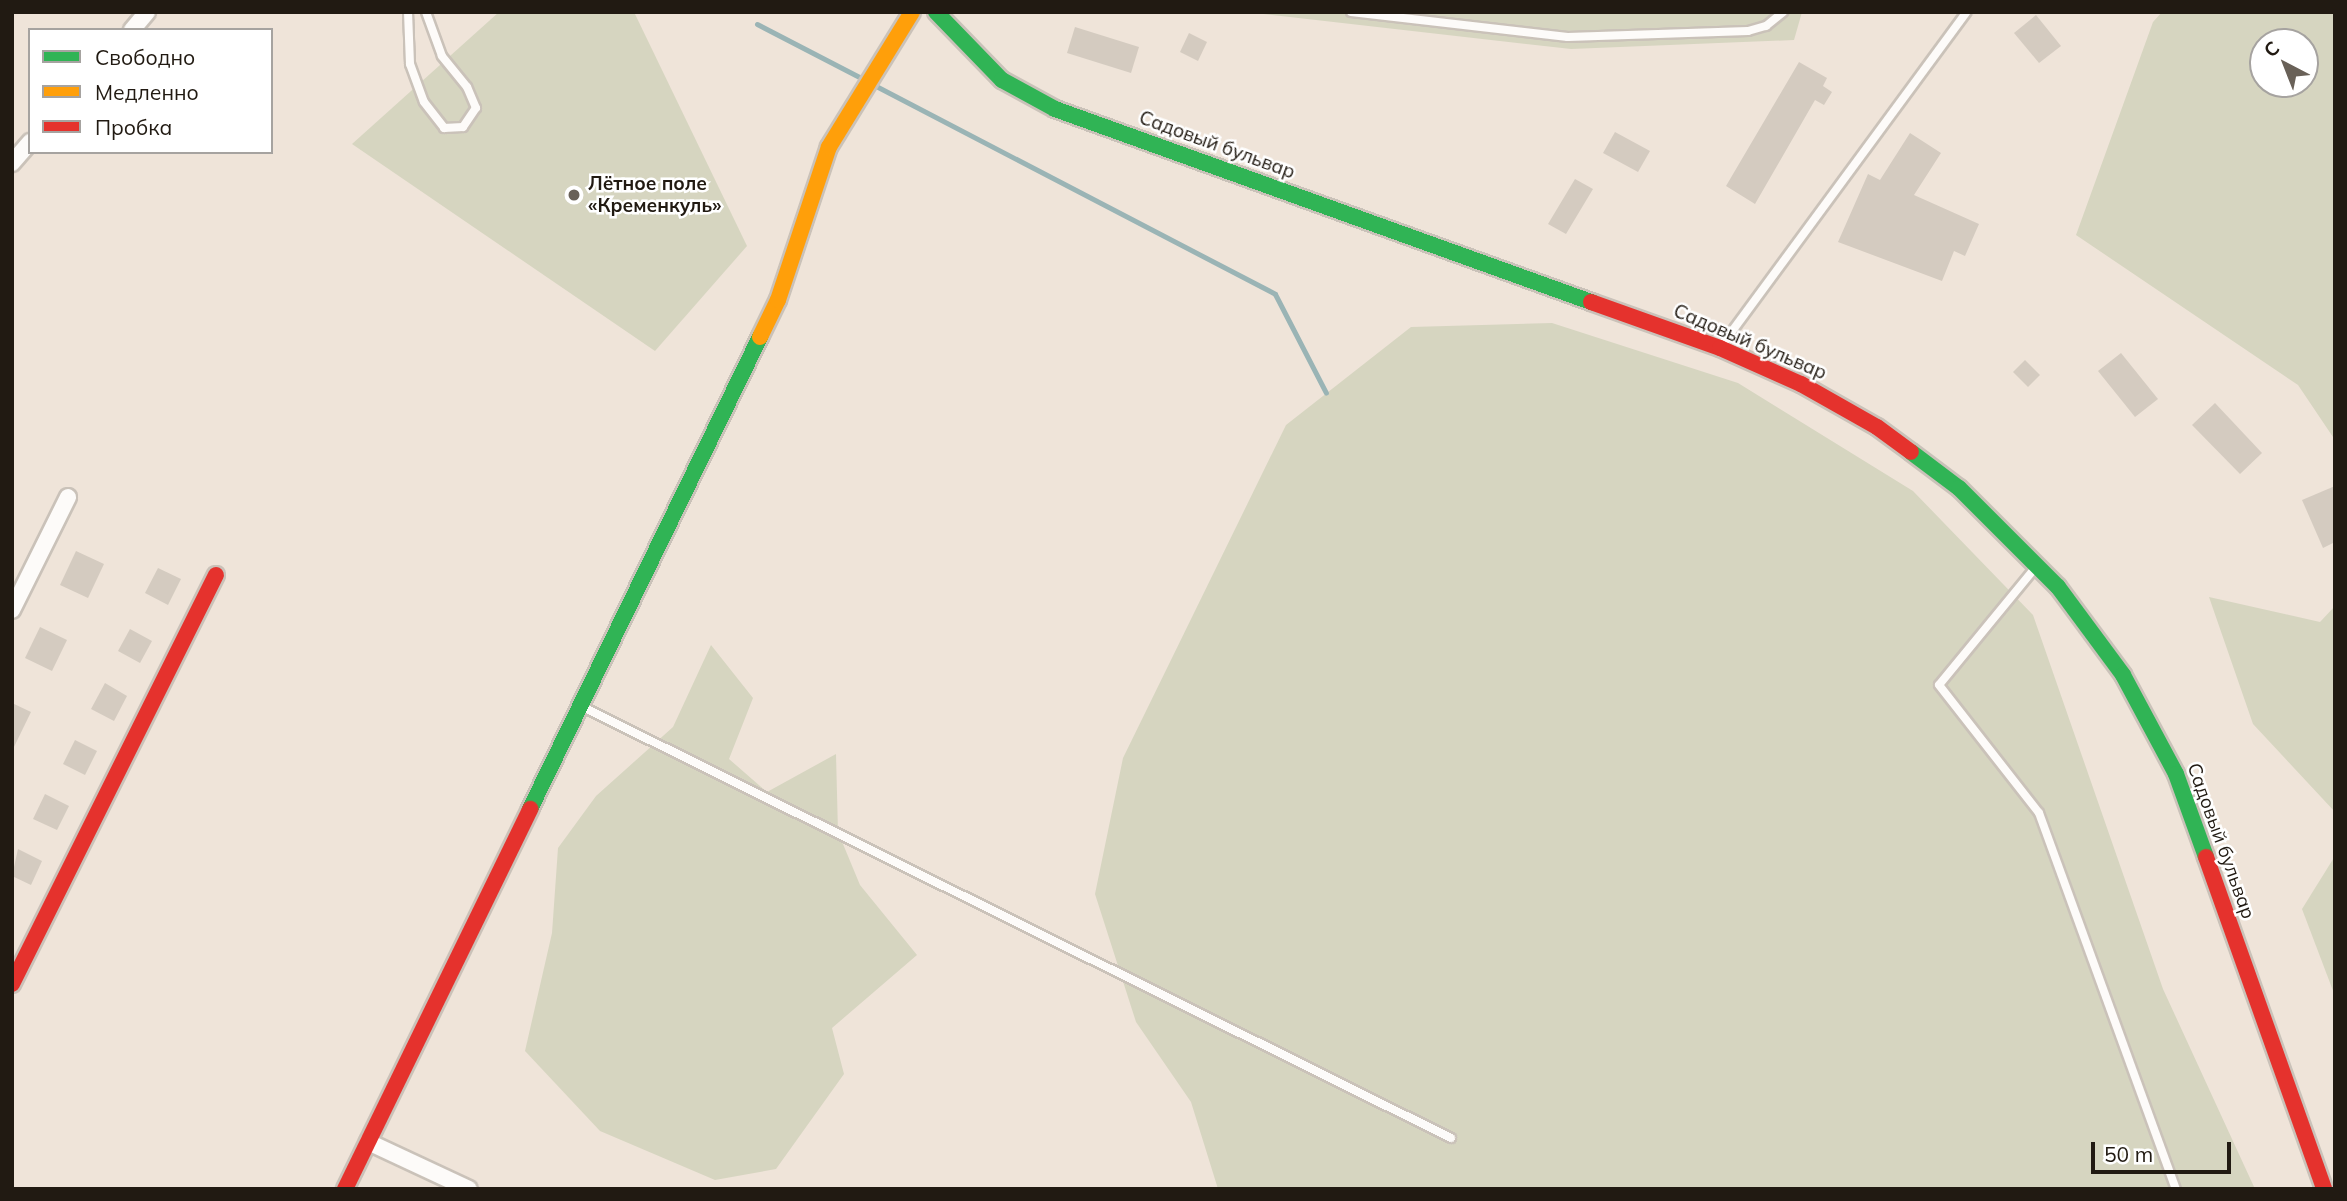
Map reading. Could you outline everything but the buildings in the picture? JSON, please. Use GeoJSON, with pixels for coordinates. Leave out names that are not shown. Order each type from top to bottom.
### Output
{"type":"FeatureCollection","features":[{"type":"Feature","properties":{"kind":"street"},"geometry":{"type":"LineString","coordinates":[[134,28],[147,12]]}},
{"type":"Feature","properties":{"kind":"street"},"geometry":{"type":"LineString","coordinates":[[345,1189],[778,300],[829,148],[912,12]]}},
{"type":"Feature","properties":{"kind":"street","name":"Садовый бульвар"},"geometry":{"type":"LineString","coordinates":[[936,12],[1002,80],[1055,109],[1720,348],[1801,384],[1877,427],[1959,488],[2037,566],[2123,675],[2176,774],[2323,1189]]}},
{"type":"Feature","properties":{"kind":"street"},"geometry":{"type":"LineString","coordinates":[[12,163],[28,144]]}},
{"type":"Feature","properties":{"kind":"street"},"geometry":{"type":"LineString","coordinates":[[12,610],[68,497]]}},
{"type":"Feature","properties":{"kind":"street"},"geometry":{"type":"LineString","coordinates":[[12,984],[216,575]]}},
{"type":"Feature","properties":{"kind":"street"},"geometry":{"type":"LineString","coordinates":[[368,1142],[469,1189]]}},
{"type":"Feature","properties":{"kind":"lane"},"geometry":{"type":"LineString","coordinates":[[408,12],[410,64],[424,102],[444,128],[463,127],[476,108],[467,87],[442,56],[426,12]]}},
{"type":"Feature","properties":{"kind":"lane"},"geometry":{"type":"LineString","coordinates":[[1351,12],[1568,37],[1748,31],[1766,26],[1783,12]]}},
{"type":"Feature","properties":{"kind":"lane"},"geometry":{"type":"LineString","coordinates":[[1720,348],[1968,12]]}},
{"type":"Feature","properties":{"kind":"lane"},"geometry":{"type":"LineString","coordinates":[[2037,566],[1939,685],[2039,813],[2176,1189]]}},
{"type":"Feature","properties":{"kind":"lane"},"geometry":{"type":"LineString","coordinates":[[580,706],[1451,1138]]}},
{"type":"Feature","properties":{"kind":"green space","name":"Лётное поле «Кременкуль»"},"geometry":{"type":"Polygon","coordinates":[[[499,12],[634,12],[747,246],[655,351],[352,144],[499,12]]]}},
{"type":"Feature","properties":{"kind":"green space"},"geometry":{"type":"Polygon","coordinates":[[[1246,12],[1802,12],[1794,40],[1571,49],[1246,12]]]}},
{"type":"Feature","properties":{"kind":"green space"},"geometry":{"type":"Polygon","coordinates":[[[2162,12],[2335,12],[2335,440],[2298,385],[2076,235],[2153,22],[2162,12]]]}},
{"type":"Feature","properties":{"kind":"green space"},"geometry":{"type":"Polygon","coordinates":[[[1552,323],[1738,383],[1913,491],[2033,615],[2163,989],[2255,1189],[1218,1189],[1191,1102],[1136,1022],[1095,894],[1123,758],[1286,425],[1411,327],[1552,323]]]}},
{"type":"Feature","properties":{"kind":"green space"},"geometry":{"type":"Polygon","coordinates":[[[2209,597],[2320,622],[2335,606],[2335,812],[2253,724],[2209,597]]]}},
{"type":"Feature","properties":{"kind":"green space"},"geometry":{"type":"Polygon","coordinates":[[[711,645],[753,698],[729,759],[767,792],[836,754],[838,832],[860,885],[917,955],[832,1028],[844,1074],[776,1169],[715,1180],[600,1131],[525,1051],[552,933],[558,848],[596,796],[673,727],[711,645]]]}},
{"type":"Feature","properties":{"kind":"green space"},"geometry":{"type":"Polygon","coordinates":[[[2335,856],[2335,996],[2302,909],[2335,856]]]}},
{"type":"Feature","properties":{"kind":"waterway"},"geometry":{"type":"LineString","coordinates":[[757,24],[863,79]]}},
{"type":"Feature","properties":{"kind":"waterway"},"geometry":{"type":"LineString","coordinates":[[874,85],[1275,294],[1326,393]]}},
{"type":"Feature","properties":{"kind":"traffic: fast"},"geometry":{"type":"LineString","coordinates":[[936,12],[1002,80],[1055,109],[1591,302]]}},
{"type":"Feature","properties":{"kind":"traffic: fast"},"geometry":{"type":"LineString","coordinates":[[530,809],[760,337]]}},
{"type":"Feature","properties":{"kind":"traffic: fast"},"geometry":{"type":"LineString","coordinates":[[1911,452],[1959,488],[2058,587],[2123,675],[2176,774],[2206,857]]}},
{"type":"Feature","properties":{"kind":"traffic: slow"},"geometry":{"type":"LineString","coordinates":[[760,337],[778,300],[829,147],[912,12]]}},
{"type":"Feature","properties":{"kind":"traffic: jam"},"geometry":{"type":"LineString","coordinates":[[1591,302],[1720,348],[1801,384],[1877,427],[1911,452]]}},
{"type":"Feature","properties":{"kind":"traffic: jam"},"geometry":{"type":"LineString","coordinates":[[12,984],[216,575]]}},
{"type":"Feature","properties":{"kind":"traffic: jam"},"geometry":{"type":"LineString","coordinates":[[345,1189],[530,809]]}},
{"type":"Feature","properties":{"kind":"traffic: jam"},"geometry":{"type":"LineString","coordinates":[[2206,857],[2324,1189]]}},
{"type":"Feature","properties":{"kind":"place","name":"Лётное поле «Кременкуль»"},"geometry":{"type":"Point","coordinates":[574,195]}}]}
